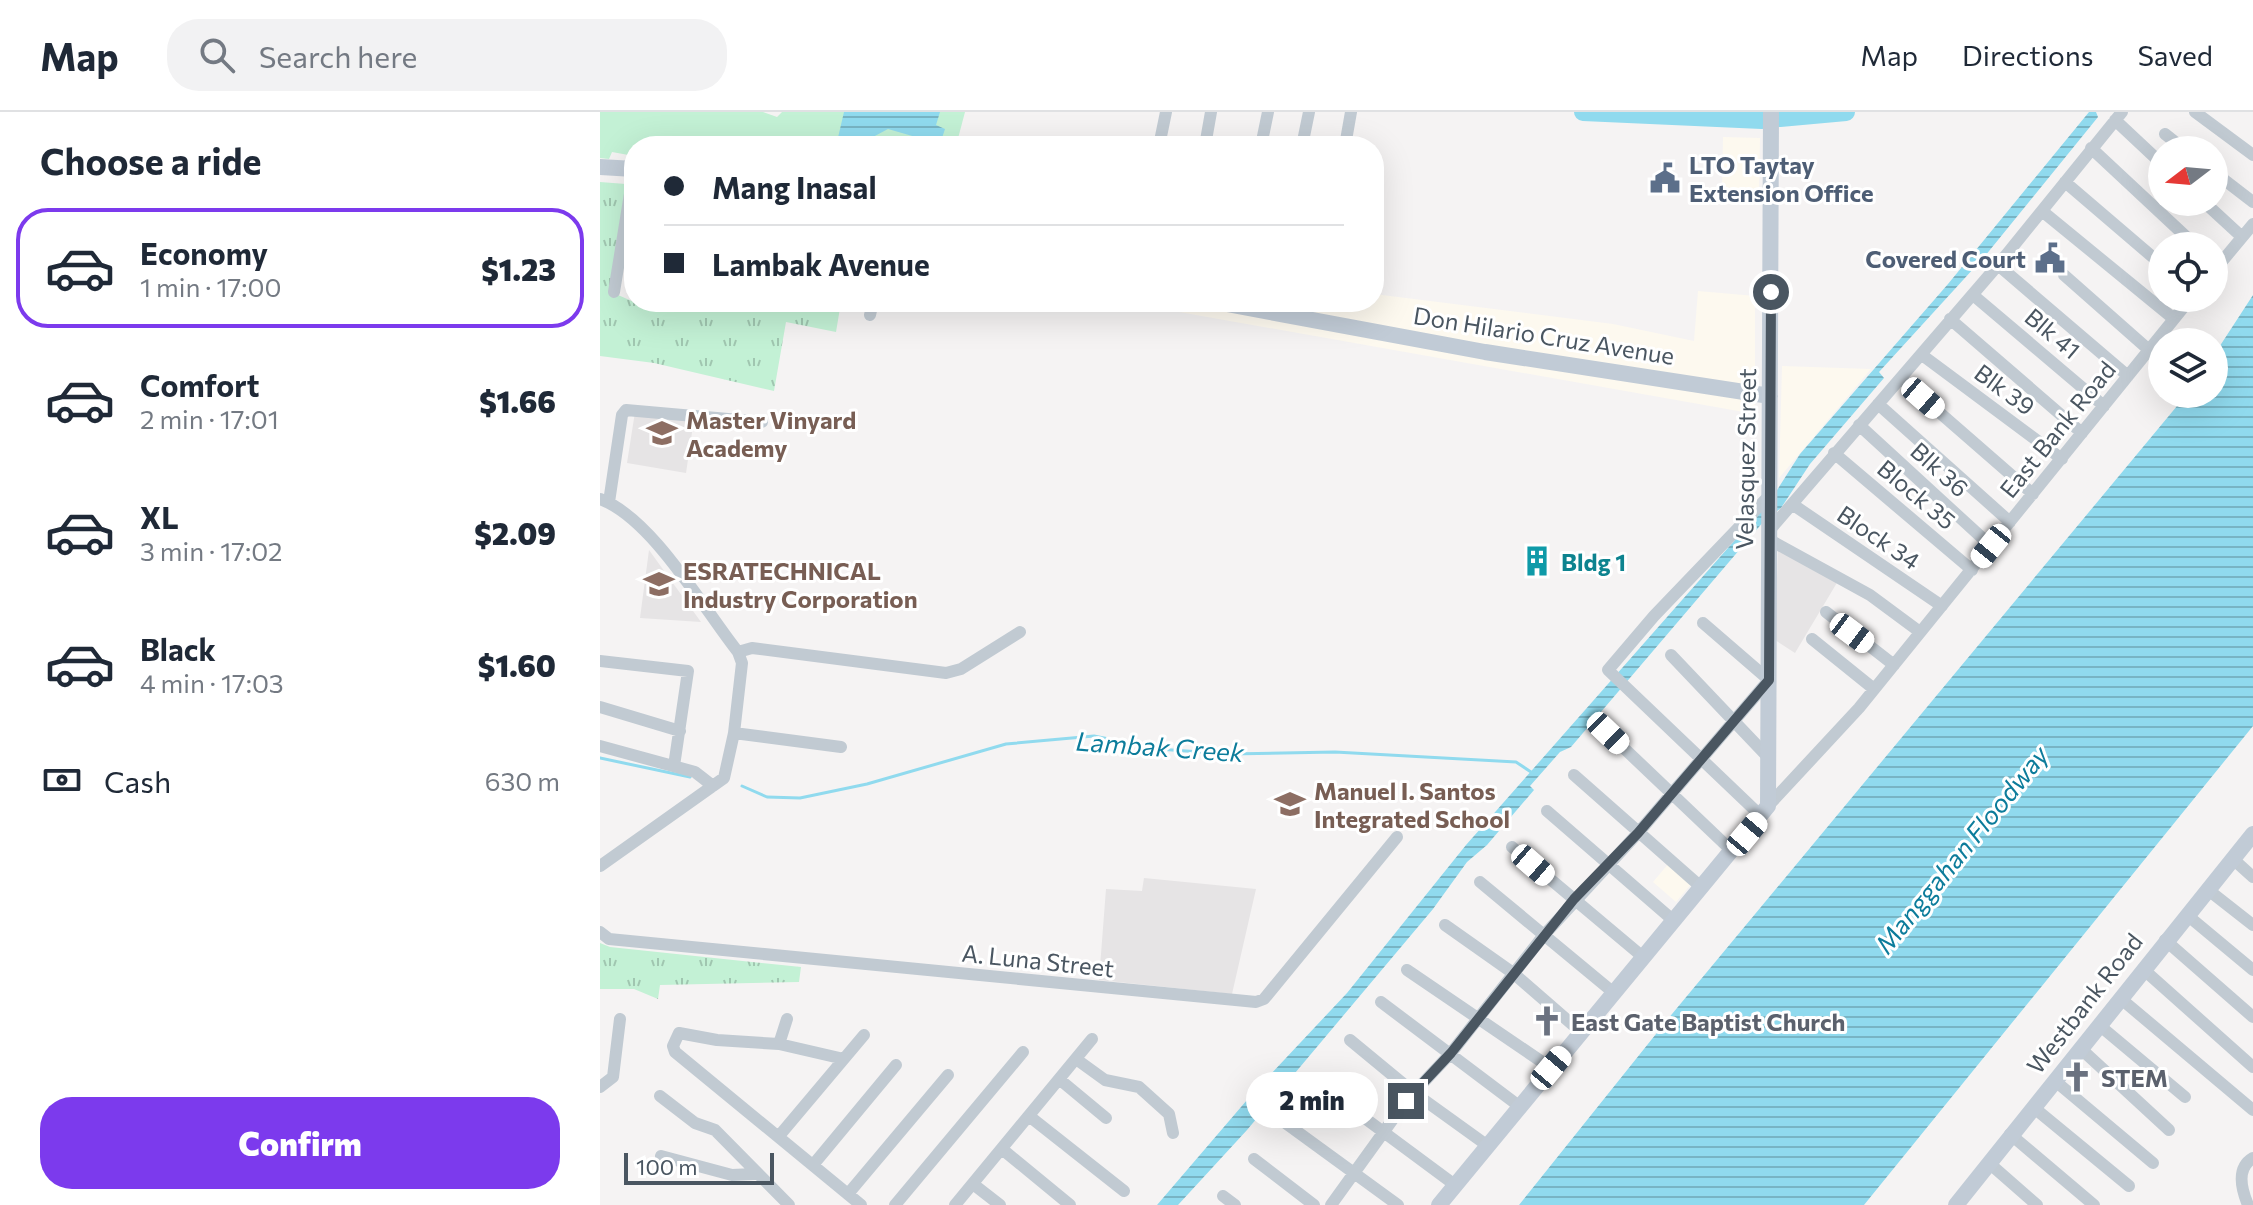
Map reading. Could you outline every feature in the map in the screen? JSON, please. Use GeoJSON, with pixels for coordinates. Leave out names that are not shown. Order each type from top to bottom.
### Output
{"type":"FeatureCollection","features":[{"type":"Feature","properties":{"kind":"main road","name":"Velasquez Street"},"geometry":{"type":"LineString","coordinates":[[1765,811],[1769,680],[1771,112]]}},
{"type":"Feature","properties":{"kind":"main road"},"geometry":{"type":"LineString","coordinates":[[600,167],[624,168]]}},
{"type":"Feature","properties":{"kind":"main road","name":"Don Hilario Cruz Avenue"},"geometry":{"type":"LineString","coordinates":[[1270,312],[1485,352],[1770,396]]}},
{"type":"Feature","properties":{"kind":"main road"},"geometry":{"type":"LineString","coordinates":[[1439,1205],[1765,811]]}},
{"type":"Feature","properties":{"kind":"main road","name":"Westbank Road"},"geometry":{"type":"LineString","coordinates":[[1956,1205],[2165,940],[2253,834]]}},
{"type":"Feature","properties":{"kind":"street"},"geometry":{"type":"LineString","coordinates":[[1161,136],[1166,112]]}},
{"type":"Feature","properties":{"kind":"street"},"geometry":{"type":"LineString","coordinates":[[1207,136],[1211,112]]}},
{"type":"Feature","properties":{"kind":"street"},"geometry":{"type":"LineString","coordinates":[[1263,136],[1268,112]]}},
{"type":"Feature","properties":{"kind":"street"},"geometry":{"type":"LineString","coordinates":[[1304,136],[1309,112]]}},
{"type":"Feature","properties":{"kind":"street"},"geometry":{"type":"LineString","coordinates":[[1347,136],[1351,112]]}},
{"type":"Feature","properties":{"kind":"street"},"geometry":{"type":"LineString","coordinates":[[2195,112],[2253,155]]}},
{"type":"Feature","properties":{"kind":"street"},"geometry":{"type":"LineString","coordinates":[[1920,632],[1870,595],[1768,535],[1834,453],[1973,295],[2119,116],[2148,148]]}},
{"type":"Feature","properties":{"kind":"street"},"geometry":{"type":"LineString","coordinates":[[2091,148],[2181,232]]}},
{"type":"Feature","properties":{"kind":"street"},"geometry":{"type":"LineString","coordinates":[[2065,182],[2148,253]]}},
{"type":"Feature","properties":{"kind":"street"},"geometry":{"type":"LineString","coordinates":[[2228,183],[2253,202]]}},
{"type":"Feature","properties":{"kind":"street"},"geometry":{"type":"LineString","coordinates":[[2042,211],[2174,319]]}},
{"type":"Feature","properties":{"kind":"street"},"geometry":{"type":"LineString","coordinates":[[2219,216],[2242,237]]}},
{"type":"Feature","properties":{"kind":"street"},"geometry":{"type":"LineString","coordinates":[[2228,252],[2253,224]]}},
{"type":"Feature","properties":{"kind":"street"},"geometry":{"type":"LineString","coordinates":[[614,292],[624,230]]}},
{"type":"Feature","properties":{"kind":"street"},"geometry":{"type":"LineString","coordinates":[[1998,265],[2128,376]]}},
{"type":"Feature","properties":{"kind":"street"},"geometry":{"type":"LineString","coordinates":[[2064,275],[2148,349]]}},
{"type":"Feature","properties":{"kind":"street","name":"Blk 41"},"geometry":{"type":"LineString","coordinates":[[1973,295],[2104,406]]}},
{"type":"Feature","properties":{"kind":"street","name":"East Bank Road"},"geometry":{"type":"LineString","coordinates":[[2167,328],[2180,312]]}},
{"type":"Feature","properties":{"kind":"street"},"geometry":{"type":"LineString","coordinates":[[1950,319],[2082,433]]}},
{"type":"Feature","properties":{"kind":"street","name":"East Bank Road"},"geometry":{"type":"LineString","coordinates":[[1765,811],[1894,665],[2148,351]]}},
{"type":"Feature","properties":{"kind":"street","name":"Blk 39"},"geometry":{"type":"LineString","coordinates":[[1922,355],[2062,459]]}},
{"type":"Feature","properties":{"kind":"street"},"geometry":{"type":"LineString","coordinates":[[1901,379],[2033,494]]}},
{"type":"Feature","properties":{"kind":"street"},"geometry":{"type":"LineString","coordinates":[[1878,404],[2010,522]]}},
{"type":"Feature","properties":{"kind":"street"},"geometry":{"type":"LineString","coordinates":[[600,866],[724,778],[742,672],[738,652],[653,539],[636,520],[604,500],[622,415],[626,410],[762,422]]}},
{"type":"Feature","properties":{"kind":"street","name":"Blk 36"},"geometry":{"type":"LineString","coordinates":[[1859,425],[1991,546]]}},
{"type":"Feature","properties":{"kind":"street","name":"Block 35"},"geometry":{"type":"LineString","coordinates":[[1834,453],[1972,570]]}},
{"type":"Feature","properties":{"kind":"street"},"geometry":{"type":"LineString","coordinates":[[1765,811],[1701,757],[1611,673],[1654,616],[1768,497]]}},
{"type":"Feature","properties":{"kind":"street","name":"Block 34"},"geometry":{"type":"LineString","coordinates":[[1792,504],[1942,606]]}},
{"type":"Feature","properties":{"kind":"street"},"geometry":{"type":"LineString","coordinates":[[1826,612],[1894,665]]}},
{"type":"Feature","properties":{"kind":"street"},"geometry":{"type":"LineString","coordinates":[[1331,1205],[1413,1092],[1451,1053],[1574,899],[1638,833],[1769,680],[1703,623]]}},
{"type":"Feature","properties":{"kind":"street"},"geometry":{"type":"LineString","coordinates":[[738,652],[752,648],[946,673],[961,669],[1020,632]]}},
{"type":"Feature","properties":{"kind":"street"},"geometry":{"type":"LineString","coordinates":[[1812,639],[1874,689]]}},
{"type":"Feature","properties":{"kind":"street"},"geometry":{"type":"LineString","coordinates":[[1671,655],[1768,757]]}},
{"type":"Feature","properties":{"kind":"street"},"geometry":{"type":"LineString","coordinates":[[600,661],[688,671],[674,766]]}},
{"type":"Feature","properties":{"kind":"street"},"geometry":{"type":"LineString","coordinates":[[600,707],[680,731]]}},
{"type":"Feature","properties":{"kind":"street"},"geometry":{"type":"LineString","coordinates":[[734,733],[841,747]]}},
{"type":"Feature","properties":{"kind":"street"},"geometry":{"type":"LineString","coordinates":[[1608,733],[1732,851]]}},
{"type":"Feature","properties":{"kind":"street"},"geometry":{"type":"LineString","coordinates":[[600,746],[695,772],[713,786]]}},
{"type":"Feature","properties":{"kind":"street"},"geometry":{"type":"LineString","coordinates":[[1574,775],[1701,887]]}},
{"type":"Feature","properties":{"kind":"street"},"geometry":{"type":"LineString","coordinates":[[1547,811],[1674,921]]}},
{"type":"Feature","properties":{"kind":"street","name":"A. Luna Street"},"geometry":{"type":"LineString","coordinates":[[600,932],[609,939],[730,952],[1256,1002],[1264,999],[1397,837]]}},
{"type":"Feature","properties":{"kind":"street"},"geometry":{"type":"LineString","coordinates":[[1512,847],[1643,957]]}},
{"type":"Feature","properties":{"kind":"street"},"geometry":{"type":"LineString","coordinates":[[2233,859],[2253,877]]}},
{"type":"Feature","properties":{"kind":"street"},"geometry":{"type":"LineString","coordinates":[[1480,882],[1614,993]]}},
{"type":"Feature","properties":{"kind":"street"},"geometry":{"type":"LineString","coordinates":[[2207,889],[2253,925]]}},
{"type":"Feature","properties":{"kind":"street"},"geometry":{"type":"LineString","coordinates":[[2187,915],[2253,970]]}},
{"type":"Feature","properties":{"kind":"street"},"geometry":{"type":"LineString","coordinates":[[1445,925],[1513,973],[1581,1032]]}},
{"type":"Feature","properties":{"kind":"street"},"geometry":{"type":"LineString","coordinates":[[2165,940],[2253,1017]]}},
{"type":"Feature","properties":{"kind":"street"},"geometry":{"type":"LineString","coordinates":[[2143,969],[2253,1067]]}},
{"type":"Feature","properties":{"kind":"street"},"geometry":{"type":"LineString","coordinates":[[1407,970],[1551,1068]]}},
{"type":"Feature","properties":{"kind":"street"},"geometry":{"type":"LineString","coordinates":[[2120,998],[2253,1110]]}},
{"type":"Feature","properties":{"kind":"street"},"geometry":{"type":"LineString","coordinates":[[1381,1002],[1519,1106]]}},
{"type":"Feature","properties":{"kind":"street"},"geometry":{"type":"LineString","coordinates":[[600,1087],[613,1077],[620,1019]]}},
{"type":"Feature","properties":{"kind":"street"},"geometry":{"type":"LineString","coordinates":[[779,1044],[787,1019]]}},
{"type":"Feature","properties":{"kind":"street"},"geometry":{"type":"LineString","coordinates":[[2099,1025],[2185,1097]]}},
{"type":"Feature","properties":{"kind":"street"},"geometry":{"type":"LineString","coordinates":[[844,1059],[779,1044],[717,1040],[686,1031],[679,1033],[673,1046],[675,1052],[861,1205]]}},
{"type":"Feature","properties":{"kind":"street"},"geometry":{"type":"LineString","coordinates":[[779,1136],[864,1035]]}},
{"type":"Feature","properties":{"kind":"street"},"geometry":{"type":"LineString","coordinates":[[955,1205],[1092,1039]]}},
{"type":"Feature","properties":{"kind":"street"},"geometry":{"type":"LineString","coordinates":[[1350,1040],[1413,1092],[1488,1146]]}},
{"type":"Feature","properties":{"kind":"street"},"geometry":{"type":"LineString","coordinates":[[2080,1048],[2169,1130]]}},
{"type":"Feature","properties":{"kind":"street"},"geometry":{"type":"LineString","coordinates":[[895,1205],[1023,1052]]}},
{"type":"Feature","properties":{"kind":"street"},"geometry":{"type":"LineString","coordinates":[[1076,1059],[1105,1080],[1139,1087],[1169,1114],[1173,1133]]}},
{"type":"Feature","properties":{"kind":"street"},"geometry":{"type":"LineString","coordinates":[[813,1165],[896,1065]]}},
{"type":"Feature","properties":{"kind":"street"},"geometry":{"type":"LineString","coordinates":[[848,1194],[948,1075]]}},
{"type":"Feature","properties":{"kind":"street"},"geometry":{"type":"LineString","coordinates":[[1059,1079],[1106,1118]]}},
{"type":"Feature","properties":{"kind":"street"},"geometry":{"type":"LineString","coordinates":[[2054,1080],[2153,1163]]}},
{"type":"Feature","properties":{"kind":"street"},"geometry":{"type":"LineString","coordinates":[[1316,1082],[1455,1185]]}},
{"type":"Feature","properties":{"kind":"street"},"geometry":{"type":"LineString","coordinates":[[660,1096],[695,1123],[715,1130],[754,1174],[789,1205]]}},
{"type":"Feature","properties":{"kind":"street"},"geometry":{"type":"LineString","coordinates":[[2033,1107],[2129,1186]]}},
{"type":"Feature","properties":{"kind":"street"},"geometry":{"type":"LineString","coordinates":[[1029,1116],[1124,1191]]}},
{"type":"Feature","properties":{"kind":"street"},"geometry":{"type":"LineString","coordinates":[[1284,1122],[1398,1205]]}},
{"type":"Feature","properties":{"kind":"street"},"geometry":{"type":"LineString","coordinates":[[2010,1134],[2094,1205]]}},
{"type":"Feature","properties":{"kind":"street"},"geometry":{"type":"LineString","coordinates":[[1002,1149],[1070,1205]]}},
{"type":"Feature","properties":{"kind":"street"},"geometry":{"type":"LineString","coordinates":[[661,1156],[732,1175],[754,1174]]}},
{"type":"Feature","properties":{"kind":"street"},"geometry":{"type":"LineString","coordinates":[[2248,1205],[2241,1179],[2243,1167],[2253,1158]]}},
{"type":"Feature","properties":{"kind":"street"},"geometry":{"type":"LineString","coordinates":[[1254,1159],[1314,1205]]}},
{"type":"Feature","properties":{"kind":"street"},"geometry":{"type":"LineString","coordinates":[[1989,1163],[2037,1205]]}},
{"type":"Feature","properties":{"kind":"street"},"geometry":{"type":"LineString","coordinates":[[973,1184],[1000,1205]]}},
{"type":"Feature","properties":{"kind":"street"},"geometry":{"type":"LineString","coordinates":[[1223,1196],[1235,1205]]}},
{"type":"Feature","properties":{"kind":"shaded area"},"geometry":{"type":"Polygon","coordinates":[[[1723,137],[1760,138],[1759,192],[1722,191],[1723,137]]]}},
{"type":"Feature","properties":{"kind":"shaded area"},"geometry":{"type":"Polygon","coordinates":[[[1698,291],[1755,296],[1755,414],[1179,312],[1384,312],[1384,295],[1613,324],[1694,341],[1698,291]]]}},
{"type":"Feature","properties":{"kind":"shaded area"},"geometry":{"type":"Polygon","coordinates":[[[1782,366],[1871,369],[1779,478],[1782,366]]]}},
{"type":"Feature","properties":{"kind":"shaded area","name":"Master Vinyard Academy"},"geometry":{"type":"Polygon","coordinates":[[[635,412],[694,419],[686,473],[627,463],[635,412]]]}},
{"type":"Feature","properties":{"kind":"shaded area"},"geometry":{"type":"Polygon","coordinates":[[[1778,548],[1838,581],[1795,653],[1775,640],[1778,548]]]}},
{"type":"Feature","properties":{"kind":"shaded area","name":"ESRATECHNICAL Industry Corporation"},"geometry":{"type":"Polygon","coordinates":[[[649,550],[701,622],[640,618],[649,550]]]}},
{"type":"Feature","properties":{"kind":"shaded area"},"geometry":{"type":"Polygon","coordinates":[[[1669,863],[1692,883],[1676,902],[1653,882],[1669,863]]]}},
{"type":"Feature","properties":{"kind":"shaded area"},"geometry":{"type":"Polygon","coordinates":[[[1144,878],[1256,889],[1232,994],[1099,980],[1106,889],[1142,891],[1144,878]]]}},
{"type":"Feature","properties":{"kind":"green space"},"geometry":{"type":"Polygon","coordinates":[[[600,112],[763,112],[777,117],[782,112],[965,112],[959,136],[624,136],[624,154],[612,152],[609,159],[600,158],[600,112]]]}},
{"type":"Feature","properties":{"kind":"green space"},"geometry":{"type":"Polygon","coordinates":[[[600,182],[624,184],[609,291],[624,298],[624,312],[839,312],[836,332],[786,322],[774,391],[654,363],[600,356],[600,182]]]}},
{"type":"Feature","properties":{"kind":"green space"},"geometry":{"type":"Polygon","coordinates":[[[600,943],[610,947],[801,967],[799,982],[660,985],[658,999],[634,989],[600,989],[600,943]]]}},
{"type":"Feature","properties":{"kind":"water"},"geometry":{"type":"Polygon","coordinates":[[[844,112],[940,112],[936,125],[945,129],[943,136],[912,136],[888,129],[875,136],[838,136],[844,112]]]}},
{"type":"Feature","properties":{"kind":"water"},"geometry":{"type":"Polygon","coordinates":[[[2089,112],[2096,112],[2098,117],[1985,256],[1879,372],[1884,378],[1810,464],[1781,508],[1764,521],[1571,747],[1560,752],[1530,786],[1534,790],[1487,845],[1467,862],[1433,909],[1247,1130],[1178,1205],[1157,1205],[1253,1093],[1347,993],[1466,845],[1772,498],[1800,454],[1948,284],[2089,112]]]}},
{"type":"Feature","properties":{"kind":"water","name":"Manggahan Floodway"},"geometry":{"type":"Polygon","coordinates":[[[2253,295],[2253,726],[1864,1205],[1519,1205],[1672,1014],[2175,408],[2228,408],[2228,333],[2253,295]]]}},
{"type":"Feature","properties":{"kind":"waterway"},"geometry":{"type":"LineString","coordinates":[[1583,112],[1762,120]]}},
{"type":"Feature","properties":{"kind":"waterway"},"geometry":{"type":"LineString","coordinates":[[1780,118],[1846,112]]}},
{"type":"Feature","properties":{"kind":"waterway","name":"Lambak Creek"},"geometry":{"type":"LineString","coordinates":[[742,786],[767,797],[800,798],[867,784],[1006,744],[1094,736],[1158,749],[1229,754],[1335,752],[1516,762],[1531,772]]}},
{"type":"Feature","properties":{"kind":"waterway","name":"Lambak Creek"},"geometry":{"type":"LineString","coordinates":[[600,758],[690,777]]}},
{"type":"Feature","properties":{"kind":"place","name":"LTO Taytay Extension Office"},"geometry":{"type":"Point","coordinates":[1665,178]}},
{"type":"Feature","properties":{"kind":"place","name":"Covered Court"},"geometry":{"type":"Point","coordinates":[2050,258]}},
{"type":"Feature","properties":{"kind":"place","name":"Master Vinyard Academy"},"geometry":{"type":"Point","coordinates":[662,433]}},
{"type":"Feature","properties":{"kind":"place","name":"Bldg 1"},"geometry":{"type":"Point","coordinates":[1537,561]}},
{"type":"Feature","properties":{"kind":"place","name":"ESRATECHNICAL Industry Corporation"},"geometry":{"type":"Point","coordinates":[659,584]}},
{"type":"Feature","properties":{"kind":"place","name":"Manuel I. Santos Integrated School"},"geometry":{"type":"Point","coordinates":[1290,804]}},
{"type":"Feature","properties":{"kind":"place","name":"East Gate Baptist Church"},"geometry":{"type":"Point","coordinates":[1547,1021]}},
{"type":"Feature","properties":{"kind":"place","name":"STEM"},"geometry":{"type":"Point","coordinates":[2077,1077]}},
{"type":"Feature","properties":{"kind":"route"},"geometry":{"type":"LineString","coordinates":[[1406,1101],[1451,1053],[1574,899],[1638,833],[1769,680],[1771,292]]}}]}
